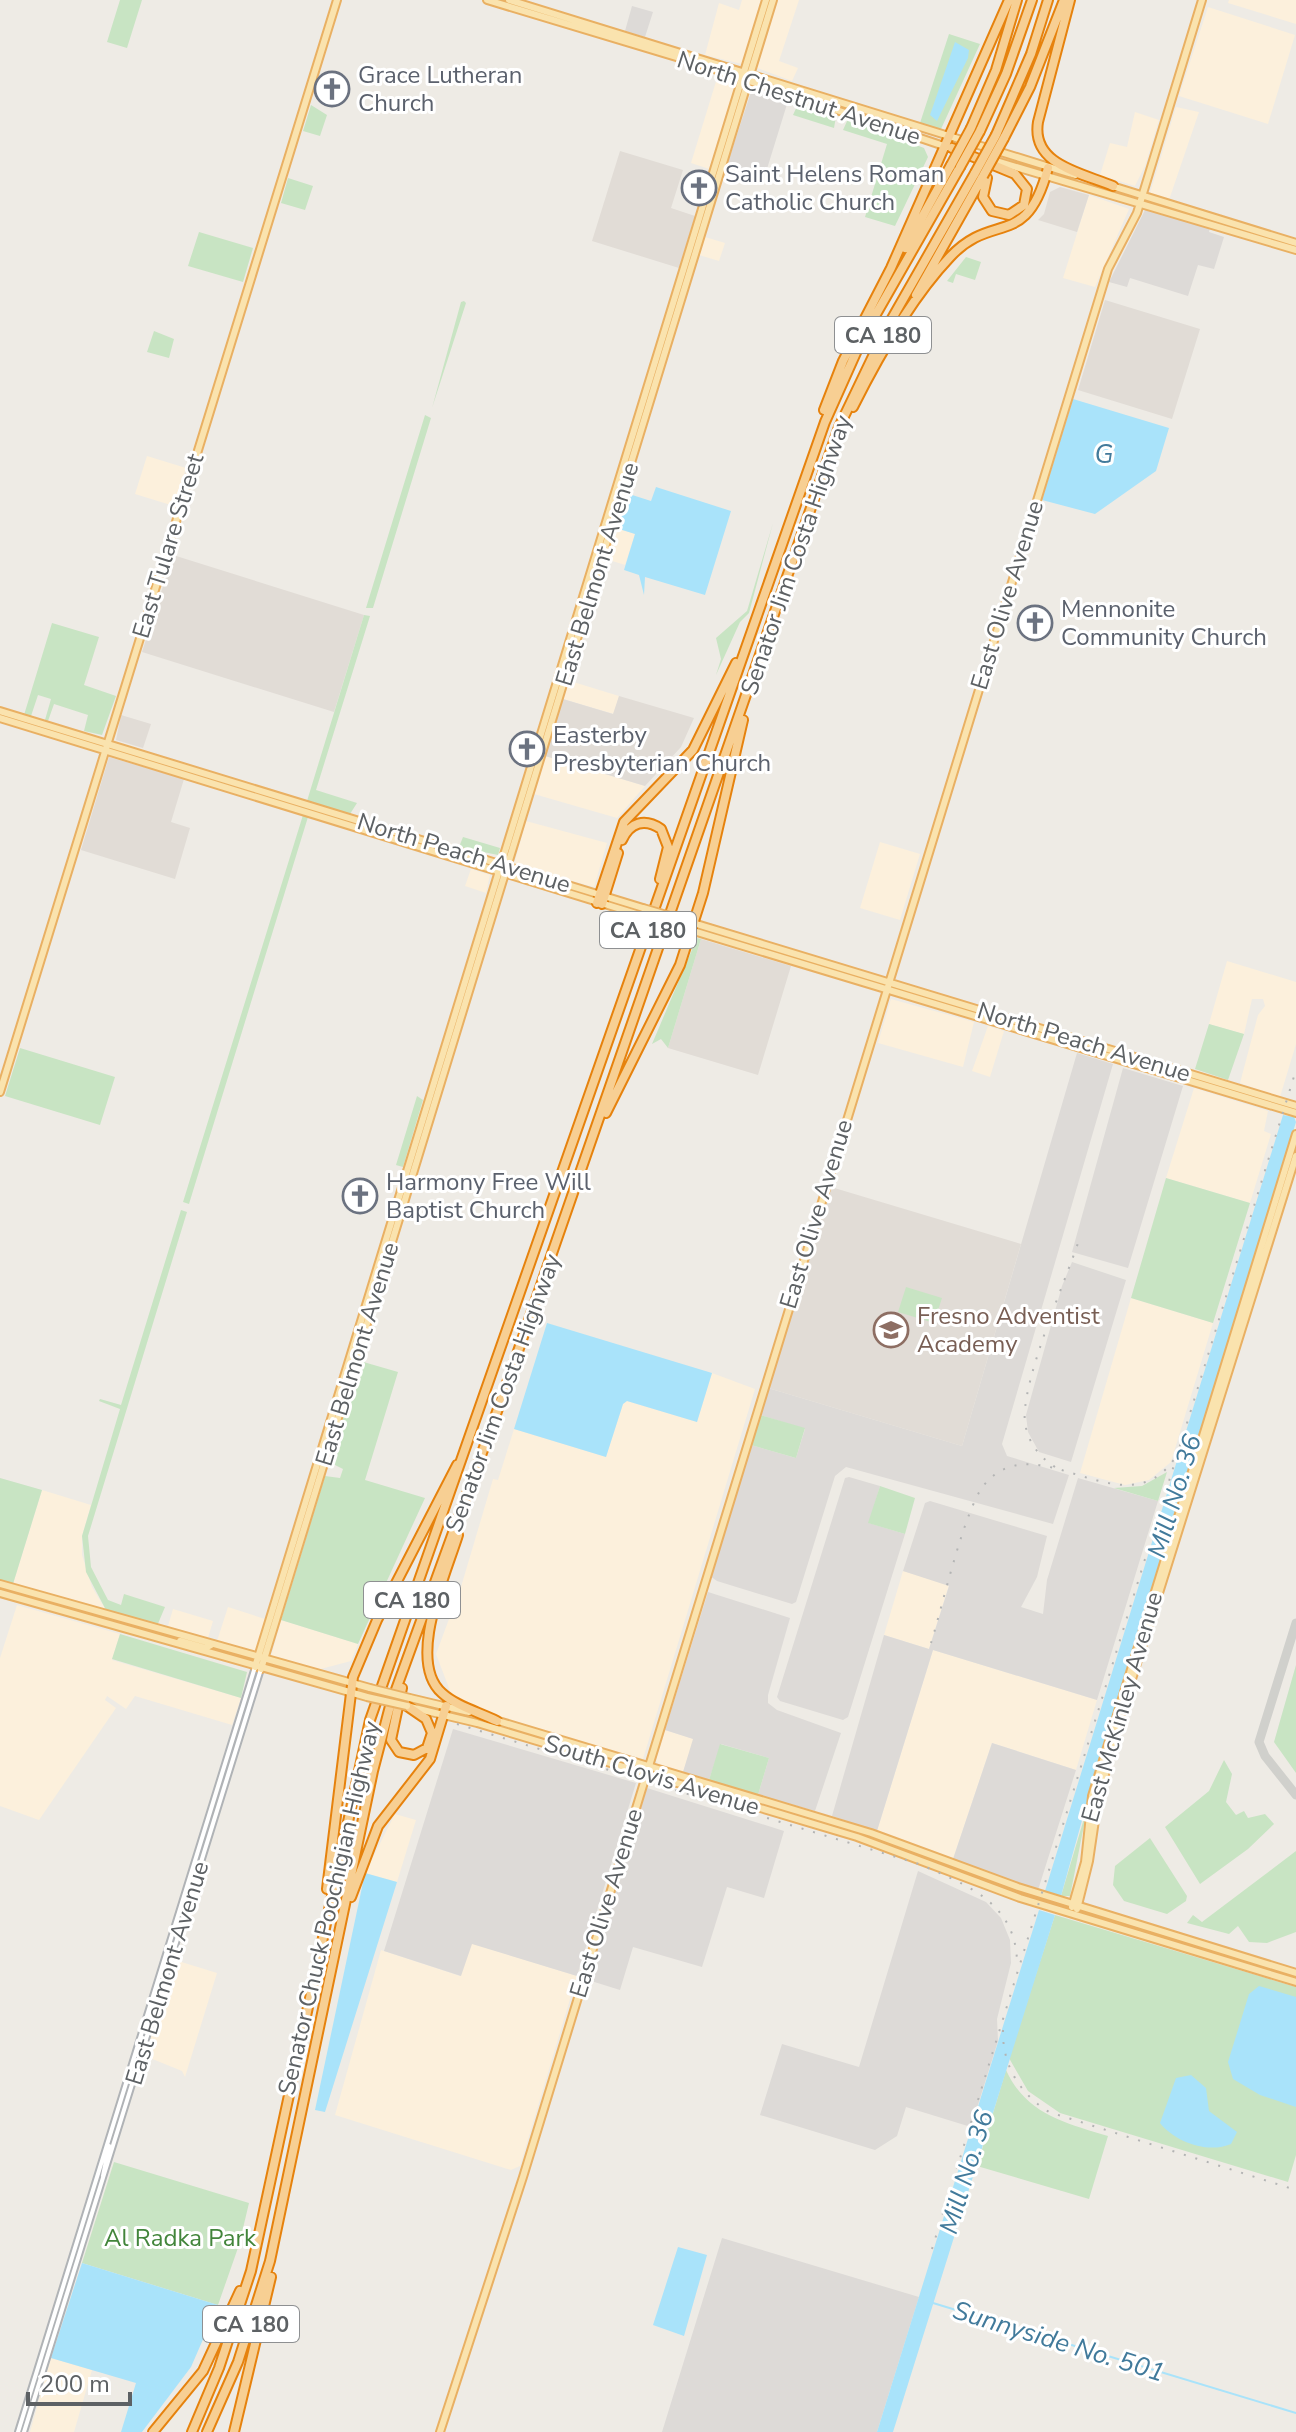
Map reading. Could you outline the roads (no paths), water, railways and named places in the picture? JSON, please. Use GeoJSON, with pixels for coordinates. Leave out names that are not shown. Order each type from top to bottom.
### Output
{"type":"FeatureCollection","features":[{"type":"Feature","properties":{"kind":"highway"},"geometry":{"type":"LineString","coordinates":[[806,476],[838,370],[880,290],[948,144],[1009,0]]}},
{"type":"Feature","properties":{"kind":"highway"},"geometry":{"type":"LineString","coordinates":[[976,129],[1017,0]]}},
{"type":"Feature","properties":{"kind":"highway"},"geometry":{"type":"LineString","coordinates":[[880,290],[1006,74],[1032,0]]}},
{"type":"Feature","properties":{"kind":"highway","name":"Senator Jim Costa Highway"},"geometry":{"type":"LineString","coordinates":[[334,1955],[377,1752],[839,427],[868,363],[1002,137],[1048,0]]}},
{"type":"Feature","properties":{"kind":"highway"},"geometry":{"type":"LineString","coordinates":[[1002,137],[1017,115],[1067,0]]}},
{"type":"Feature","properties":{"kind":"highway"},"geometry":{"type":"LineString","coordinates":[[1067,0],[1037,137],[1042,151],[1055,162],[1113,186]]}},
{"type":"Feature","properties":{"kind":"highway"},"geometry":{"type":"LineString","coordinates":[[948,144],[1018,175],[1027,189],[1024,205],[1009,215],[992,211],[983,197],[982,175]]}},
{"type":"Feature","properties":{"kind":"highway","name":"Senator Jim Costa Highway"},"geometry":{"type":"LineString","coordinates":[[489,1390],[832,404],[857,349],[955,166]]}},
{"type":"Feature","properties":{"kind":"highway"},"geometry":{"type":"LineString","coordinates":[[886,347],[949,258],[973,239],[1025,217],[1038,201],[1047,172]]}},
{"type":"Feature","properties":{"kind":"highway"},"geometry":{"type":"LineString","coordinates":[[811,507],[848,419],[982,175]]}},
{"type":"Feature","properties":{"kind":"highway"},"geometry":{"type":"LineString","coordinates":[[601,899],[624,822],[699,741],[758,615]]}},
{"type":"Feature","properties":{"kind":"highway"},"geometry":{"type":"LineString","coordinates":[[583,1165],[623,1075],[673,982],[692,927],[731,762],[772,620]]}},
{"type":"Feature","properties":{"kind":"highway"},"geometry":{"type":"LineString","coordinates":[[601,899],[627,830],[643,822],[661,829],[667,839],[667,852],[617,1022]]}},
{"type":"Feature","properties":{"kind":"highway"},"geometry":{"type":"LineString","coordinates":[[318,1953],[338,1812],[350,1688],[368,1639],[422,1538],[489,1390]]}},
{"type":"Feature","properties":{"kind":"highway","name":"Senator Chuck Poochigian Highway"},"geometry":{"type":"LineString","coordinates":[[192,2432],[235,2324],[256,2249],[370,1720],[489,1390]]}},
{"type":"Feature","properties":{"kind":"highway"},"geometry":{"type":"LineString","coordinates":[[483,1454],[429,1633],[425,1660],[429,1675],[441,1692],[497,1721]]}},
{"type":"Feature","properties":{"kind":"highway"},"geometry":{"type":"LineString","coordinates":[[408,1702],[426,1719],[432,1733],[430,1745],[414,1755],[399,1752],[390,1736],[426,1607]]}},
{"type":"Feature","properties":{"kind":"highway"},"geometry":{"type":"LineString","coordinates":[[334,1955],[368,1845],[383,1818],[426,1765],[445,1710]]}},
{"type":"Feature","properties":{"kind":"highway","name":"Senator Chuck Poochigian Highway"},"geometry":{"type":"LineString","coordinates":[[208,2432],[258,2303],[334,1955]]}},
{"type":"Feature","properties":{"kind":"highway"},"geometry":{"type":"LineString","coordinates":[[234,2432],[270,2280],[280,2212]]}},
{"type":"Feature","properties":{"kind":"highway"},"geometry":{"type":"LineString","coordinates":[[153,2432],[190,2389],[214,2351],[256,2249]]}},
{"type":"Feature","properties":{"kind":"main road","name":"East Tulare Street"},"geometry":{"type":"LineString","coordinates":[[0,1092],[337,0]]}},
{"type":"Feature","properties":{"kind":"main road","name":"North Chestnut Avenue"},"geometry":{"type":"LineString","coordinates":[[487,0],[846,104],[948,144],[1047,172],[1113,186],[1141,199],[1296,250]]}},
{"type":"Feature","properties":{"kind":"main road","name":"North Chestnut Avenue"},"geometry":{"type":"LineString","coordinates":[[509,0],[948,144],[1296,243]]}},
{"type":"Feature","properties":{"kind":"main road","name":"East Belmont Avenue"},"geometry":{"type":"LineString","coordinates":[[258,1668],[746,76],[766,0]]}},
{"type":"Feature","properties":{"kind":"main road","name":"East Belmont Avenue"},"geometry":{"type":"LineString","coordinates":[[746,76],[773,0]]}},
{"type":"Feature","properties":{"kind":"main road","name":"East Olive Avenue"},"geometry":{"type":"LineString","coordinates":[[440,2432],[647,1770],[1108,269],[1129,232],[1141,199],[1202,0]]}},
{"type":"Feature","properties":{"kind":"main road"},"geometry":{"type":"LineString","coordinates":[[794,96],[838,106],[846,104]]}},
{"type":"Feature","properties":{"kind":"main road","name":"North Peach Avenue"},"geometry":{"type":"LineString","coordinates":[[0,711],[402,842],[678,922],[886,987],[1022,1024],[1293,1109]]}},
{"type":"Feature","properties":{"kind":"main road"},"geometry":{"type":"LineString","coordinates":[[0,718],[106,745]]}},
{"type":"Feature","properties":{"kind":"main road","name":"North Peach Avenue"},"geometry":{"type":"LineString","coordinates":[[106,745],[283,797],[438,846],[502,870]]}},
{"type":"Feature","properties":{"kind":"main road"},"geometry":{"type":"LineString","coordinates":[[251,794],[283,797]]}},
{"type":"Feature","properties":{"kind":"main road"},"geometry":{"type":"LineString","coordinates":[[328,818],[355,820]]}},
{"type":"Feature","properties":{"kind":"main road"},"geometry":{"type":"LineString","coordinates":[[402,842],[438,846]]}},
{"type":"Feature","properties":{"kind":"main road","name":"North Peach Avenue"},"geometry":{"type":"LineString","coordinates":[[692,927],[732,943],[772,948],[1084,1050],[1160,1065],[1293,1109]]}},
{"type":"Feature","properties":{"kind":"main road"},"geometry":{"type":"LineString","coordinates":[[983,1019],[1022,1024]]}},
{"type":"Feature","properties":{"kind":"main road","name":"East McKinley Avenue"},"geometry":{"type":"LineString","coordinates":[[1072,1915],[1088,1866],[1094,1821],[1122,1711],[1296,1134]]}},
{"type":"Feature","properties":{"kind":"main road","name":"East McKinley Avenue"},"geometry":{"type":"LineString","coordinates":[[1075,1905],[1085,1862],[1088,1819],[1098,1778],[1296,1156]]}},
{"type":"Feature","properties":{"kind":"main road"},"geometry":{"type":"LineString","coordinates":[[1233,1359],[1239,1318]]}},
{"type":"Feature","properties":{"kind":"main road"},"geometry":{"type":"LineString","coordinates":[[1216,1413],[1228,1368],[1225,1363]]}},
{"type":"Feature","properties":{"kind":"main road","name":"South Clovis Avenue"},"geometry":{"type":"LineString","coordinates":[[0,1584],[261,1659],[350,1688],[367,1697],[408,1702],[531,1731],[873,1842],[1043,1906],[1296,1982]]}},
{"type":"Feature","properties":{"kind":"main road","name":"South Clovis Avenue"},"geometry":{"type":"LineString","coordinates":[[0,1593],[258,1668],[350,1688],[370,1688],[408,1702]]}},
{"type":"Feature","properties":{"kind":"main road"},"geometry":{"type":"LineString","coordinates":[[141,1633],[146,1630],[172,1638],[190,1638]]}},
{"type":"Feature","properties":{"kind":"main road"},"geometry":{"type":"LineString","coordinates":[[168,1641],[205,1648],[212,1644]]}},
{"type":"Feature","properties":{"kind":"main road","name":"South Clovis Avenue"},"geometry":{"type":"LineString","coordinates":[[445,1710],[477,1723],[878,1835],[1050,1898],[1296,1973]]}},
{"type":"Feature","properties":{"kind":"main road"},"geometry":{"type":"LineString","coordinates":[[477,1723],[526,1733],[531,1731]]}},
{"type":"Feature","properties":{"kind":"main road"},"geometry":{"type":"LineString","coordinates":[[1094,1821],[1091,1818],[1098,1778]]}},
{"type":"Feature","properties":{"kind":"street","name":"East Belmont Avenue"},"geometry":{"type":"LineString","coordinates":[[18,2432],[258,1668]]}},
{"type":"Feature","properties":{"kind":"street","name":"East Belmont Avenue"},"geometry":{"type":"LineString","coordinates":[[24,2432],[258,1668]]}},
{"type":"Feature","properties":{"kind":"street"},"geometry":{"type":"LineString","coordinates":[[104,2177],[109,2136]]}},
{"type":"Feature","properties":{"kind":"water"},"geometry":{"type":"Polygon","coordinates":[[[955,42],[969,50],[968,58],[937,121],[930,115],[955,42]]]}},
{"type":"Feature","properties":{"kind":"water","name":"G"},"geometry":{"type":"Polygon","coordinates":[[[1073,399],[1169,428],[1156,471],[1095,514],[1042,500],[1073,399]]]}},
{"type":"Feature","properties":{"kind":"water"},"geometry":{"type":"Polygon","coordinates":[[[656,487],[731,511],[705,595],[645,577],[644,595],[639,575],[624,570],[635,534],[616,528],[626,493],[651,501],[656,487]]]}},
{"type":"Feature","properties":{"kind":"water","name":"Mill No. 36"},"geometry":{"type":"Polygon","coordinates":[[[1283,1115],[1294,1117],[1296,1122],[1091,1788],[1061,1896],[1045,1891],[1283,1115]]]}},
{"type":"Feature","properties":{"kind":"water"},"geometry":{"type":"Polygon","coordinates":[[[547,1323],[712,1373],[697,1422],[627,1401],[623,1404],[606,1457],[514,1429],[547,1323]]]}},
{"type":"Feature","properties":{"kind":"water"},"geometry":{"type":"Polygon","coordinates":[[[365,1873],[397,1882],[325,2112],[315,2110],[365,1873]]]}},
{"type":"Feature","properties":{"kind":"water","name":"Mill No. 36"},"geometry":{"type":"Polygon","coordinates":[[[1039,1910],[1055,1915],[893,2432],[877,2432],[1039,1910]]]}},
{"type":"Feature","properties":{"kind":"water"},"geometry":{"type":"Polygon","coordinates":[[[1259,1986],[1296,1997],[1296,2107],[1260,2095],[1233,2079],[1228,2062],[1249,1994],[1259,1986]]]}},
{"type":"Feature","properties":{"kind":"water"},"geometry":{"type":"Polygon","coordinates":[[[1191,2075],[1206,2088],[1209,2111],[1237,2132],[1231,2144],[1202,2147],[1174,2136],[1160,2123],[1176,2078],[1191,2075]]]}},
{"type":"Feature","properties":{"kind":"water"},"geometry":{"type":"Polygon","coordinates":[[[678,2247],[707,2255],[684,2336],[653,2325],[678,2247]]]}},
{"type":"Feature","properties":{"kind":"water"},"geometry":{"type":"Polygon","coordinates":[[[82,2263],[218,2305],[191,2367],[142,2432],[121,2432],[136,2383],[51,2358],[82,2263]]]}},
{"type":"Feature","properties":{"kind":"waterway","name":"Sunnyside No. 501"},"geometry":{"type":"LineString","coordinates":[[933,2303],[1296,2413]]}},
{"type":"Feature","properties":{"kind":"railway"},"geometry":{"type":"LineString","coordinates":[[932,2249],[1296,1070]]}},
{"type":"Feature","properties":{"kind":"railway"},"geometry":{"type":"LineString","coordinates":[[1055,1467],[1039,1454],[1032,1443],[1026,1430],[1025,1406],[1036,1359],[1079,1240]]}},
{"type":"Feature","properties":{"kind":"railway"},"geometry":{"type":"LineString","coordinates":[[931,1643],[954,1560],[976,1498],[984,1485],[1005,1469],[1029,1464],[1106,1483],[1131,1485],[1154,1478],[1175,1458]]}},
{"type":"Feature","properties":{"kind":"railway"},"geometry":{"type":"LineString","coordinates":[[457,1724],[919,1864],[971,1889],[999,1911],[1015,1943],[1017,1964]]}},
{"type":"Feature","properties":{"kind":"railway"},"geometry":{"type":"LineString","coordinates":[[1003,2030],[1009,2067],[1029,2097],[1049,2112],[1296,2190]]}},
{"type":"Feature","properties":{"kind":"place","name":"Grace Lutheran Church"},"geometry":{"type":"Point","coordinates":[332,89]}},
{"type":"Feature","properties":{"kind":"place","name":"Saint Helens Roman Catholic Church"},"geometry":{"type":"Point","coordinates":[699,188]}},
{"type":"Feature","properties":{"kind":"place","name":"Mennonite Community Church"},"geometry":{"type":"Point","coordinates":[1035,623]}},
{"type":"Feature","properties":{"kind":"place","name":"Easterby Presbyterian Church"},"geometry":{"type":"Point","coordinates":[527,749]}},
{"type":"Feature","properties":{"kind":"place","name":"Harmony Free Will Baptist Church"},"geometry":{"type":"Point","coordinates":[360,1196]}},
{"type":"Feature","properties":{"kind":"place","name":"Fresno Adventist Academy"},"geometry":{"type":"Point","coordinates":[891,1330]}},
{"type":"Feature","properties":{"kind":"park label","name":"Al Radka Park"},"geometry":{"type":"Point","coordinates":[180,2238]}}]}
